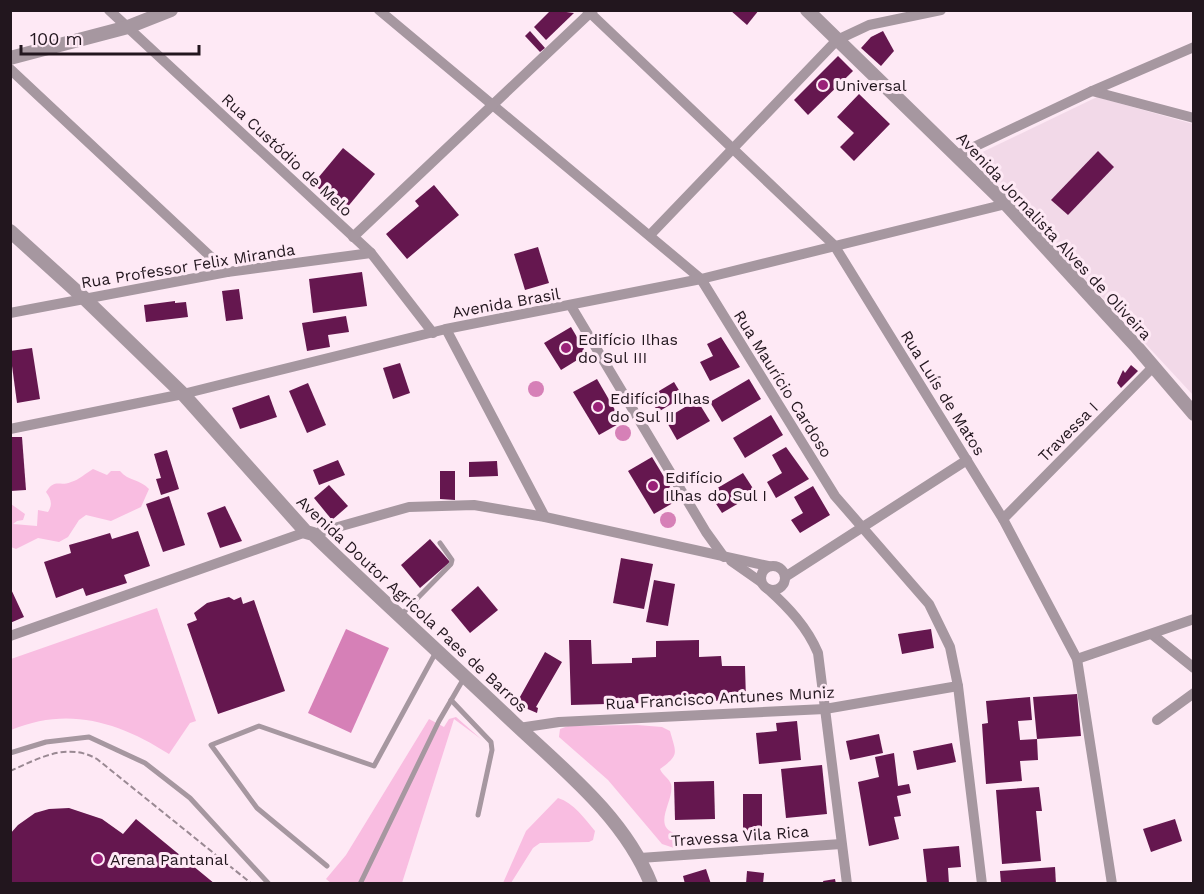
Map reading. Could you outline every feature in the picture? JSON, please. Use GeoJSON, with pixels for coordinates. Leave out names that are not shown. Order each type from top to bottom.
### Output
{"type":"FeatureCollection","features":[{"type":"Feature","properties":{"kind":"street","name":"Rua Custódio de Melo"},"geometry":{"type":"LineString","coordinates":[[110,10],[371,253],[432,333]]}},
{"type":"Feature","properties":{"kind":"street"},"geometry":{"type":"LineString","coordinates":[[10,58],[128,27],[171,10]]}},
{"type":"Feature","properties":{"kind":"street","name":"Rua Maurício Cardoso"},"geometry":{"type":"LineString","coordinates":[[379,10],[701,279],[835,496],[929,604],[950,647],[958,686],[982,884]]}},
{"type":"Feature","properties":{"kind":"street","name":"Avenida Jornalista Alves de Oliveira"},"geometry":{"type":"LineString","coordinates":[[807,10],[1006,204],[1194,414]]}},
{"type":"Feature","properties":{"kind":"street"},"geometry":{"type":"LineString","coordinates":[[650,235],[837,40],[869,25],[940,10]]}},
{"type":"Feature","properties":{"kind":"street"},"geometry":{"type":"LineString","coordinates":[[353,237],[590,11]]}},
{"type":"Feature","properties":{"kind":"street","name":"Rua Luís de Matos"},"geometry":{"type":"LineString","coordinates":[[590,11],[834,245],[1003,519],[1077,659],[1112,884]]}},
{"type":"Feature","properties":{"kind":"street"},"geometry":{"type":"LineString","coordinates":[[957,155],[1092,91],[1194,47]]}},
{"type":"Feature","properties":{"kind":"street"},"geometry":{"type":"LineString","coordinates":[[10,69],[227,272]]}},
{"type":"Feature","properties":{"kind":"street"},"geometry":{"type":"LineString","coordinates":[[1092,91],[1194,118]]}},
{"type":"Feature","properties":{"kind":"street","name":"Avenida Brasil"},"geometry":{"type":"LineString","coordinates":[[10,429],[183,394],[446,329],[701,279],[1006,204]]}},
{"type":"Feature","properties":{"kind":"street","name":"Avenida Doutor Agrícola Paes de Barros"},"geometry":{"type":"LineString","coordinates":[[10,231],[84,298],[183,394],[310,533],[567,771],[610,818],[640,858],[651,884]]}},
{"type":"Feature","properties":{"kind":"street","name":"Rua Professor Felix Miranda"},"geometry":{"type":"LineString","coordinates":[[10,313],[227,272],[371,253]]}},
{"type":"Feature","properties":{"kind":"street"},"geometry":{"type":"LineString","coordinates":[[571,306],[706,532],[727,558],[765,586],[791,610],[812,638],[818,653],[847,884]]}},
{"type":"Feature","properties":{"kind":"street"},"geometry":{"type":"LineString","coordinates":[[446,329],[545,517]]}},
{"type":"Feature","properties":{"kind":"street","name":"Travessa I"},"geometry":{"type":"LineString","coordinates":[[1003,519],[1153,367]]}},
{"type":"Feature","properties":{"kind":"street"},"geometry":{"type":"LineString","coordinates":[[765,586],[784,582],[804,566],[967,460]]}},
{"type":"Feature","properties":{"kind":"street"},"geometry":{"type":"LineString","coordinates":[[10,636],[217,563],[310,533],[410,507],[474,505],[545,517],[727,558],[773,566],[804,566]]}},
{"type":"Feature","properties":{"kind":"street"},"geometry":{"type":"LineString","coordinates":[[704,553],[706,532]]}},
{"type":"Feature","properties":{"kind":"street"},"geometry":{"type":"LineString","coordinates":[[773,566],[784,582],[791,610]]}},
{"type":"Feature","properties":{"kind":"street"},"geometry":{"type":"LineString","coordinates":[[765,586],[761,573],[773,566]]}},
{"type":"Feature","properties":{"kind":"street"},"geometry":{"type":"LineString","coordinates":[[1077,659],[1194,619]]}},
{"type":"Feature","properties":{"kind":"street"},"geometry":{"type":"LineString","coordinates":[[1154,634],[1194,668]]}},
{"type":"Feature","properties":{"kind":"street","name":"Rua Francisco Antunes Muniz"},"geometry":{"type":"LineString","coordinates":[[519,728],[559,722],[825,709],[958,686]]}},
{"type":"Feature","properties":{"kind":"street"},"geometry":{"type":"LineString","coordinates":[[1157,720],[1194,693]]}},
{"type":"Feature","properties":{"kind":"street","name":"Travessa Vila Rica"},"geometry":{"type":"LineString","coordinates":[[640,858],[841,844]]}},
{"type":"Feature","properties":{"kind":"lane"},"geometry":{"type":"LineString","coordinates":[[399,616],[452,564],[452,560],[440,543]]}},
{"type":"Feature","properties":{"kind":"lane"},"geometry":{"type":"LineString","coordinates":[[327,866],[257,808],[211,745],[259,726],[374,766],[437,651]]}},
{"type":"Feature","properties":{"kind":"lane"},"geometry":{"type":"LineString","coordinates":[[360,884],[465,676]]}},
{"type":"Feature","properties":{"kind":"lane"},"geometry":{"type":"LineString","coordinates":[[451,700],[491,742],[492,750],[478,815]]}},
{"type":"Feature","properties":{"kind":"lane"},"geometry":{"type":"LineString","coordinates":[[10,753],[46,742],[89,737],[145,763],[190,798],[269,884]]}},
{"type":"Feature","properties":{"kind":"path"},"geometry":{"type":"LineString","coordinates":[[10,771],[50,754],[84,752],[97,759],[252,884]]}},
{"type":"Feature","properties":{"kind":"shaded area"},"geometry":{"type":"Polygon","coordinates":[[[1097,97],[1193,124],[1193,395],[972,157],[1097,97]]]}},
{"type":"Feature","properties":{"kind":"shaded area"},"geometry":{"type":"Polygon","coordinates":[[[536,381],[542,383],[544,389],[542,395],[536,397],[530,395],[528,389],[530,383],[536,381]]]}},
{"type":"Feature","properties":{"kind":"shaded area"},"geometry":{"type":"Polygon","coordinates":[[[623,425],[629,427],[631,433],[629,439],[623,441],[617,439],[615,433],[617,427],[623,425]]]}},
{"type":"Feature","properties":{"kind":"shaded area"},"geometry":{"type":"Polygon","coordinates":[[[93,469],[107,475],[111,471],[120,471],[127,477],[142,483],[149,489],[141,507],[111,521],[86,515],[79,520],[68,537],[59,542],[38,538],[16,549],[11,547],[11,504],[25,514],[23,520],[13,524],[37,526],[38,510],[48,512],[51,504],[46,492],[49,488],[55,484],[74,481],[93,469]]]}},
{"type":"Feature","properties":{"kind":"shaded area"},"geometry":{"type":"Polygon","coordinates":[[[668,512],[674,514],[676,520],[674,526],[668,528],[662,526],[660,520],[662,514],[668,512]]]}},
{"type":"Feature","properties":{"kind":"shaded area"},"geometry":{"type":"Polygon","coordinates":[[[157,608],[196,721],[190,723],[169,754],[131,733],[93,721],[53,719],[11,730],[11,659],[157,608]]]}},
{"type":"Feature","properties":{"kind":"shaded area"},"geometry":{"type":"Polygon","coordinates":[[[346,629],[389,648],[351,733],[308,713],[346,629]]]}},
{"type":"Feature","properties":{"kind":"shaded area"},"geometry":{"type":"Polygon","coordinates":[[[456,717],[481,739],[454,719],[402,883],[331,883],[326,879],[346,855],[429,719],[444,727],[449,719],[456,717]]]}},
{"type":"Feature","properties":{"kind":"shaded area"},"geometry":{"type":"Polygon","coordinates":[[[568,726],[662,727],[670,731],[674,744],[674,757],[660,769],[671,784],[664,820],[665,826],[669,831],[677,834],[724,842],[674,848],[662,844],[608,780],[559,737],[560,729],[568,726]]]}},
{"type":"Feature","properties":{"kind":"shaded area"},"geometry":{"type":"Polygon","coordinates":[[[558,798],[574,807],[587,821],[595,831],[593,840],[540,843],[533,848],[511,883],[503,883],[526,831],[558,798]]]}},
{"type":"Feature","properties":{"kind":"building"},"geometry":{"type":"Polygon","coordinates":[[[551,10],[574,13],[546,40],[534,27],[551,10]]]}},
{"type":"Feature","properties":{"kind":"building"},"geometry":{"type":"Polygon","coordinates":[[[730,10],[759,10],[747,25],[730,10]]]}},
{"type":"Feature","properties":{"kind":"building"},"geometry":{"type":"Polygon","coordinates":[[[530,31],[545,48],[540,52],[525,36],[530,31]]]}},
{"type":"Feature","properties":{"kind":"building"},"geometry":{"type":"Polygon","coordinates":[[[883,31],[894,51],[881,66],[861,48],[871,37],[883,31]]]}},
{"type":"Feature","properties":{"kind":"building","name":"Universal"},"geometry":{"type":"Polygon","coordinates":[[[838,56],[853,71],[808,115],[794,100],[838,56]]]}},
{"type":"Feature","properties":{"kind":"building"},"geometry":{"type":"Polygon","coordinates":[[[859,94],[890,124],[854,161],[840,147],[854,133],[837,117],[859,94]]]}},
{"type":"Feature","properties":{"kind":"building"},"geometry":{"type":"Polygon","coordinates":[[[343,148],[375,174],[345,210],[313,184],[343,148]]]}},
{"type":"Feature","properties":{"kind":"building"},"geometry":{"type":"Polygon","coordinates":[[[1098,151],[1114,167],[1068,215],[1051,200],[1098,151]]]}},
{"type":"Feature","properties":{"kind":"building"},"geometry":{"type":"Polygon","coordinates":[[[434,185],[459,215],[407,259],[386,234],[419,206],[415,201],[434,185]]]}},
{"type":"Feature","properties":{"kind":"building"},"geometry":{"type":"Polygon","coordinates":[[[538,247],[549,283],[525,290],[514,254],[538,247]]]}},
{"type":"Feature","properties":{"kind":"building"},"geometry":{"type":"Polygon","coordinates":[[[362,272],[367,306],[313,313],[309,279],[362,272]]]}},
{"type":"Feature","properties":{"kind":"building"},"geometry":{"type":"Polygon","coordinates":[[[239,289],[243,319],[226,321],[222,291],[239,289]]]}},
{"type":"Feature","properties":{"kind":"building"},"geometry":{"type":"Polygon","coordinates":[[[175,301],[175,303],[186,302],[188,317],[146,322],[144,305],[175,301]]]}},
{"type":"Feature","properties":{"kind":"building"},"geometry":{"type":"Polygon","coordinates":[[[346,316],[349,332],[328,335],[330,347],[307,351],[302,323],[346,316]]]}},
{"type":"Feature","properties":{"kind":"building","name":"Edifício Ilhas do Sul III"},"geometry":{"type":"Polygon","coordinates":[[[571,327],[587,354],[561,370],[544,343],[571,327]]]}},
{"type":"Feature","properties":{"kind":"building"},"geometry":{"type":"Polygon","coordinates":[[[721,337],[740,367],[710,381],[700,362],[713,356],[707,344],[721,337]]]}},
{"type":"Feature","properties":{"kind":"building"},"geometry":{"type":"Polygon","coordinates":[[[32,348],[40,399],[17,403],[10,351],[32,348]]]}},
{"type":"Feature","properties":{"kind":"building"},"geometry":{"type":"Polygon","coordinates":[[[400,363],[410,393],[393,399],[383,368],[400,363]]]}},
{"type":"Feature","properties":{"kind":"building"},"geometry":{"type":"Polygon","coordinates":[[[1131,365],[1138,371],[1121,388],[1117,383],[1123,370],[1125,373],[1131,365]]]}},
{"type":"Feature","properties":{"kind":"building","name":"Edifício Ilhas do Sul II"},"geometry":{"type":"Polygon","coordinates":[[[597,379],[622,422],[599,435],[573,392],[597,379]]]}},
{"type":"Feature","properties":{"kind":"building"},"geometry":{"type":"Polygon","coordinates":[[[749,379],[761,399],[722,422],[710,402],[749,379]]]}},
{"type":"Feature","properties":{"kind":"building"},"geometry":{"type":"Polygon","coordinates":[[[674,382],[683,397],[658,412],[649,397],[674,382]]]}},
{"type":"Feature","properties":{"kind":"building"},"geometry":{"type":"Polygon","coordinates":[[[308,383],[326,425],[307,433],[289,391],[308,383]]]}},
{"type":"Feature","properties":{"kind":"building"},"geometry":{"type":"Polygon","coordinates":[[[269,395],[277,417],[240,429],[232,408],[269,395]]]}},
{"type":"Feature","properties":{"kind":"building"},"geometry":{"type":"Polygon","coordinates":[[[697,400],[710,421],[677,440],[665,419],[697,400]]]}},
{"type":"Feature","properties":{"kind":"building"},"geometry":{"type":"Polygon","coordinates":[[[771,415],[783,435],[745,458],[733,438],[771,415]]]}},
{"type":"Feature","properties":{"kind":"building"},"geometry":{"type":"Polygon","coordinates":[[[10,437],[22,437],[26,490],[10,491],[10,437]]]}},
{"type":"Feature","properties":{"kind":"building"},"geometry":{"type":"Polygon","coordinates":[[[786,447],[809,479],[776,498],[767,482],[782,473],[772,455],[786,447]]]}},
{"type":"Feature","properties":{"kind":"building"},"geometry":{"type":"Polygon","coordinates":[[[167,450],[179,489],[161,495],[156,479],[161,478],[154,454],[167,450]]]}},
{"type":"Feature","properties":{"kind":"building","name":"Edifício Ilhas do Sul I"},"geometry":{"type":"Polygon","coordinates":[[[652,457],[678,500],[654,514],[628,471],[652,457]]]}},
{"type":"Feature","properties":{"kind":"building"},"geometry":{"type":"Polygon","coordinates":[[[338,460],[345,475],[319,485],[313,470],[338,460]]]}},
{"type":"Feature","properties":{"kind":"building"},"geometry":{"type":"Polygon","coordinates":[[[497,461],[498,476],[469,477],[469,462],[497,461]]]}},
{"type":"Feature","properties":{"kind":"building"},"geometry":{"type":"Polygon","coordinates":[[[440,471],[455,471],[455,500],[440,499],[440,471]]]}},
{"type":"Feature","properties":{"kind":"building"},"geometry":{"type":"Polygon","coordinates":[[[743,473],[756,493],[722,513],[709,493],[743,473]]]}},
{"type":"Feature","properties":{"kind":"building"},"geometry":{"type":"Polygon","coordinates":[[[329,485],[348,506],[332,520],[314,498],[329,485]]]}},
{"type":"Feature","properties":{"kind":"building"},"geometry":{"type":"Polygon","coordinates":[[[813,486],[830,515],[800,533],[791,520],[803,513],[794,497],[813,486]]]}},
{"type":"Feature","properties":{"kind":"building"},"geometry":{"type":"Polygon","coordinates":[[[169,496],[185,545],[163,552],[146,504],[169,496]]]}},
{"type":"Feature","properties":{"kind":"building"},"geometry":{"type":"Polygon","coordinates":[[[225,506],[242,541],[220,548],[207,513],[225,506]]]}},
{"type":"Feature","properties":{"kind":"building"},"geometry":{"type":"Polygon","coordinates":[[[138,531],[150,566],[124,575],[127,583],[86,596],[83,588],[56,598],[44,562],[71,553],[69,545],[110,533],[112,539],[138,531]]]}},
{"type":"Feature","properties":{"kind":"building"},"geometry":{"type":"Polygon","coordinates":[[[430,539],[450,562],[420,588],[401,565],[430,539]]]}},
{"type":"Feature","properties":{"kind":"building"},"geometry":{"type":"Polygon","coordinates":[[[621,558],[653,564],[644,609],[613,603],[621,558]]]}},
{"type":"Feature","properties":{"kind":"building"},"geometry":{"type":"Polygon","coordinates":[[[654,580],[675,584],[668,626],[646,622],[654,580]]]}},
{"type":"Feature","properties":{"kind":"building"},"geometry":{"type":"Polygon","coordinates":[[[478,586],[498,610],[470,633],[451,610],[478,586]]]}},
{"type":"Feature","properties":{"kind":"building"},"geometry":{"type":"Polygon","coordinates":[[[10,587],[24,617],[10,623],[10,587]]]}},
{"type":"Feature","properties":{"kind":"building"},"geometry":{"type":"Polygon","coordinates":[[[229,597],[234,600],[241,597],[243,604],[254,600],[285,691],[218,714],[187,624],[197,620],[194,613],[207,603],[229,597]]]}},
{"type":"Feature","properties":{"kind":"building"},"geometry":{"type":"Polygon","coordinates":[[[931,629],[934,648],[902,654],[898,634],[931,629]]]}},
{"type":"Feature","properties":{"kind":"building"},"geometry":{"type":"Polygon","coordinates":[[[569,640],[591,640],[592,664],[632,663],[632,658],[656,657],[656,641],[699,640],[699,657],[721,656],[722,666],[745,666],[746,700],[571,705],[569,640]]]}},
{"type":"Feature","properties":{"kind":"building"},"geometry":{"type":"Polygon","coordinates":[[[545,652],[562,662],[536,707],[538,708],[537,713],[516,704],[545,652]]]}},
{"type":"Feature","properties":{"kind":"building"},"geometry":{"type":"Polygon","coordinates":[[[1077,694],[1081,736],[1037,739],[1033,697],[1077,694]]]}},
{"type":"Feature","properties":{"kind":"building"},"geometry":{"type":"Polygon","coordinates":[[[1030,697],[1032,720],[1018,721],[1020,740],[1037,739],[1038,760],[1020,761],[1022,781],[986,784],[982,724],[988,723],[986,701],[1030,697]]]}},
{"type":"Feature","properties":{"kind":"building"},"geometry":{"type":"Polygon","coordinates":[[[797,721],[801,760],[759,764],[756,733],[777,731],[776,723],[797,721]]]}},
{"type":"Feature","properties":{"kind":"building"},"geometry":{"type":"Polygon","coordinates":[[[879,734],[883,753],[850,760],[846,741],[879,734]]]}},
{"type":"Feature","properties":{"kind":"building"},"geometry":{"type":"Polygon","coordinates":[[[952,743],[956,762],[917,770],[913,751],[952,743]]]}},
{"type":"Feature","properties":{"kind":"building"},"geometry":{"type":"Polygon","coordinates":[[[894,753],[898,786],[909,784],[911,793],[897,796],[901,816],[894,817],[899,839],[869,846],[858,782],[879,777],[875,757],[894,753]]]}},
{"type":"Feature","properties":{"kind":"building"},"geometry":{"type":"Polygon","coordinates":[[[822,765],[827,814],[786,818],[781,769],[822,765]]]}},
{"type":"Feature","properties":{"kind":"building"},"geometry":{"type":"Polygon","coordinates":[[[714,781],[715,819],[675,820],[674,782],[714,781]]]}},
{"type":"Feature","properties":{"kind":"building"},"geometry":{"type":"Polygon","coordinates":[[[1039,787],[1042,811],[1036,811],[1041,861],[1002,864],[996,790],[1039,787]]]}},
{"type":"Feature","properties":{"kind":"building"},"geometry":{"type":"Polygon","coordinates":[[[743,794],[762,794],[762,834],[743,834],[743,794]]]}},
{"type":"Feature","properties":{"kind":"building","name":"Arena Pantanal"},"geometry":{"type":"Polygon","coordinates":[[[69,808],[102,819],[123,834],[136,819],[215,884],[10,884],[10,834],[35,813],[49,809],[69,808]]]}},
{"type":"Feature","properties":{"kind":"building"},"geometry":{"type":"Polygon","coordinates":[[[1175,819],[1182,841],[1151,852],[1143,829],[1175,819]]]}},
{"type":"Feature","properties":{"kind":"building"},"geometry":{"type":"Polygon","coordinates":[[[959,846],[961,867],[948,868],[949,884],[927,884],[923,849],[959,846]]]}},
{"type":"Feature","properties":{"kind":"building"},"geometry":{"type":"Polygon","coordinates":[[[1055,867],[1056,884],[1001,884],[1000,871],[1055,867]]]}},
{"type":"Feature","properties":{"kind":"building"},"geometry":{"type":"Polygon","coordinates":[[[706,869],[711,884],[685,884],[683,876],[706,869]]]}},
{"type":"Feature","properties":{"kind":"building"},"geometry":{"type":"Polygon","coordinates":[[[747,871],[764,873],[763,884],[746,884],[747,871]]]}},
{"type":"Feature","properties":{"kind":"building"},"geometry":{"type":"Polygon","coordinates":[[[835,879],[836,884],[824,884],[823,881],[835,879]]]}},
{"type":"Feature","properties":{"kind":"place","name":"Universal"},"geometry":{"type":"Point","coordinates":[823,85]}},
{"type":"Feature","properties":{"kind":"place","name":"Edifício Ilhas do Sul III"},"geometry":{"type":"Point","coordinates":[566,348]}},
{"type":"Feature","properties":{"kind":"place","name":"Edifício Ilhas do Sul II"},"geometry":{"type":"Point","coordinates":[598,407]}},
{"type":"Feature","properties":{"kind":"place","name":"Edifício Ilhas do Sul I"},"geometry":{"type":"Point","coordinates":[653,486]}},
{"type":"Feature","properties":{"kind":"place","name":"Arena Pantanal"},"geometry":{"type":"Point","coordinates":[98,859]}}]}
